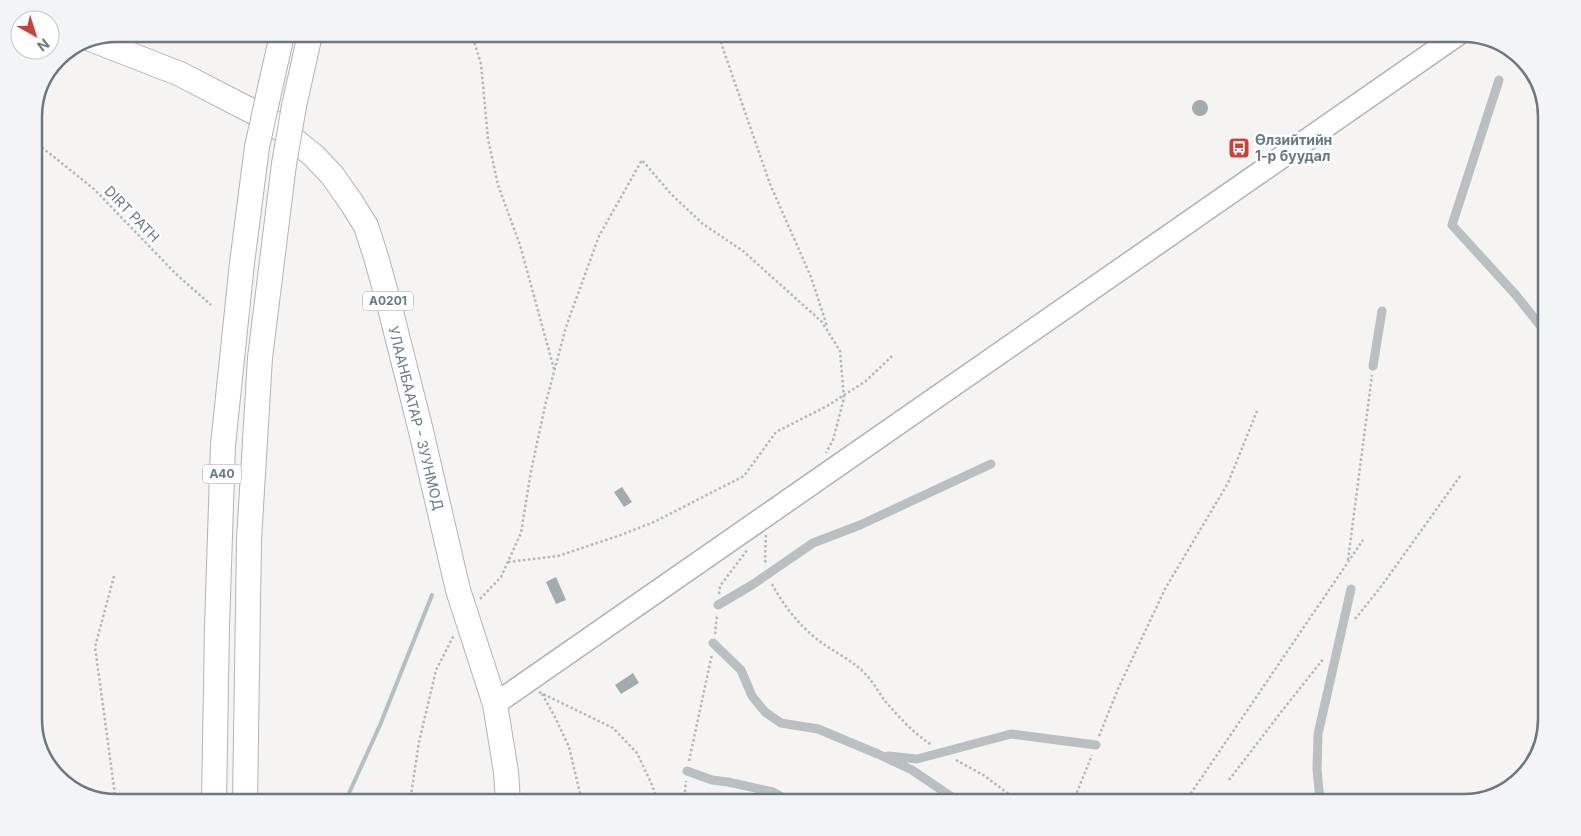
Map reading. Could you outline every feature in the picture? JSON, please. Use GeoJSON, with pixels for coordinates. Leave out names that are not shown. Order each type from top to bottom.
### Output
{"type":"FeatureCollection","features":[{"type":"Feature","properties":{"kind":"highway","name":"A40"},"geometry":{"type":"LineString","coordinates":[[214,794],[223,446],[242,263],[257,147],[280,42]]}},
{"type":"Feature","properties":{"kind":"highway","name":"A40"},"geometry":{"type":"LineString","coordinates":[[246,794],[250,521],[260,358],[284,164],[294,106],[308,42]]}},
{"type":"Feature","properties":{"kind":"highway","name":"УЛААНБААТАР - ЗУУНМОД"},"geometry":{"type":"LineString","coordinates":[[103,44],[180,74],[271,120],[314,156],[332,175],[366,226],[376,257],[465,614],[495,704]]}},
{"type":"Feature","properties":{"kind":"highway","name":"A0201"},"geometry":{"type":"LineString","coordinates":[[495,704],[506,772],[507,794]]}},
{"type":"Feature","properties":{"kind":"highway","name":"A0201"},"geometry":{"type":"LineString","coordinates":[[506,772],[514,794]]}},
{"type":"Feature","properties":{"kind":"main road"},"geometry":{"type":"LineString","coordinates":[[495,704],[534,687],[1448,42]]}},
{"type":"Feature","properties":{"kind":"street"},"geometry":{"type":"LineString","coordinates":[[1499,80],[1452,225],[1515,294],[1538,323]]}},
{"type":"Feature","properties":{"kind":"street"},"geometry":{"type":"LineString","coordinates":[[1373,366],[1382,311]]}},
{"type":"Feature","properties":{"kind":"street"},"geometry":{"type":"LineString","coordinates":[[718,605],[752,585],[813,543],[860,526],[991,464]]}},
{"type":"Feature","properties":{"kind":"street"},"geometry":{"type":"LineString","coordinates":[[1319,794],[1317,769],[1318,734],[1351,589]]}},
{"type":"Feature","properties":{"kind":"street"},"geometry":{"type":"LineString","coordinates":[[713,644],[741,670],[752,696],[765,712],[781,722],[818,729],[878,754],[912,770],[947,794]]}},
{"type":"Feature","properties":{"kind":"street"},"geometry":{"type":"LineString","coordinates":[[878,754],[917,759],[1011,734],[1096,745]]}},
{"type":"Feature","properties":{"kind":"street"},"geometry":{"type":"LineString","coordinates":[[687,771],[712,780],[776,794]]}},
{"type":"Feature","properties":{"kind":"path"},"geometry":{"type":"LineString","coordinates":[[474,42],[481,64],[488,139],[498,185],[520,245],[555,371]]}},
{"type":"Feature","properties":{"kind":"path"},"geometry":{"type":"LineString","coordinates":[[721,42],[770,184],[811,277],[828,332]]}},
{"type":"Feature","properties":{"kind":"path","name":"DIRT PATH"},"geometry":{"type":"LineString","coordinates":[[43,148],[94,190],[176,274],[211,305]]}},
{"type":"Feature","properties":{"kind":"path"},"geometry":{"type":"LineString","coordinates":[[411,794],[419,742],[436,670],[465,614],[501,577],[521,533],[531,471],[566,327],[599,236],[642,160],[671,194],[703,224],[743,251],[822,322],[840,351],[844,398],[833,440],[825,455]]}},
{"type":"Feature","properties":{"kind":"path"},"geometry":{"type":"LineString","coordinates":[[508,562],[558,556],[618,536],[654,522],[744,476],[776,432],[827,406],[866,381],[893,355]]}},
{"type":"Feature","properties":{"kind":"path"},"geometry":{"type":"LineString","coordinates":[[1348,562],[1373,366]]}},
{"type":"Feature","properties":{"kind":"path"},"geometry":{"type":"LineString","coordinates":[[1076,794],[1118,689],[1165,589],[1228,482],[1257,411]]}},
{"type":"Feature","properties":{"kind":"path"},"geometry":{"type":"LineString","coordinates":[[766,533],[766,566]]}},
{"type":"Feature","properties":{"kind":"path"},"geometry":{"type":"LineString","coordinates":[[1190,794],[1363,540]]}},
{"type":"Feature","properties":{"kind":"path"},"geometry":{"type":"LineString","coordinates":[[114,576],[95,647],[115,794]]}},
{"type":"Feature","properties":{"kind":"path"},"geometry":{"type":"LineString","coordinates":[[770,580],[778,596],[799,622],[817,640],[866,674],[885,700],[924,741],[985,776],[1009,794]]}},
{"type":"Feature","properties":{"kind":"path"},"geometry":{"type":"LineString","coordinates":[[534,687],[554,715],[569,747],[580,794]]}},
{"type":"Feature","properties":{"kind":"path"},"geometry":{"type":"LineString","coordinates":[[534,687],[613,728],[638,753],[655,794]]}},
{"type":"Feature","properties":{"kind":"building"},"geometry":{"type":"Polygon","coordinates":[[[1200,100],[1208,108],[1200,116],[1192,108],[1200,100]]]}},
{"type":"Feature","properties":{"kind":"building"},"geometry":{"type":"Polygon","coordinates":[[[622,487],[632,502],[624,507],[614,492],[622,487]]]}},
{"type":"Feature","properties":{"kind":"building"},"geometry":{"type":"Polygon","coordinates":[[[556,577],[566,600],[556,604],[546,582],[556,577]]]}},
{"type":"Feature","properties":{"kind":"building"},"geometry":{"type":"Polygon","coordinates":[[[633,673],[639,683],[621,694],[615,685],[633,673]]]}},
{"type":"Feature","properties":{"kind":"waterway"},"geometry":{"type":"LineString","coordinates":[[349,794],[380,725],[432,595]]}},
{"type":"Feature","properties":{"kind":"place","name":"Өлзийтийн 1-р буудал"},"geometry":{"type":"Point","coordinates":[1239,148]}}]}
